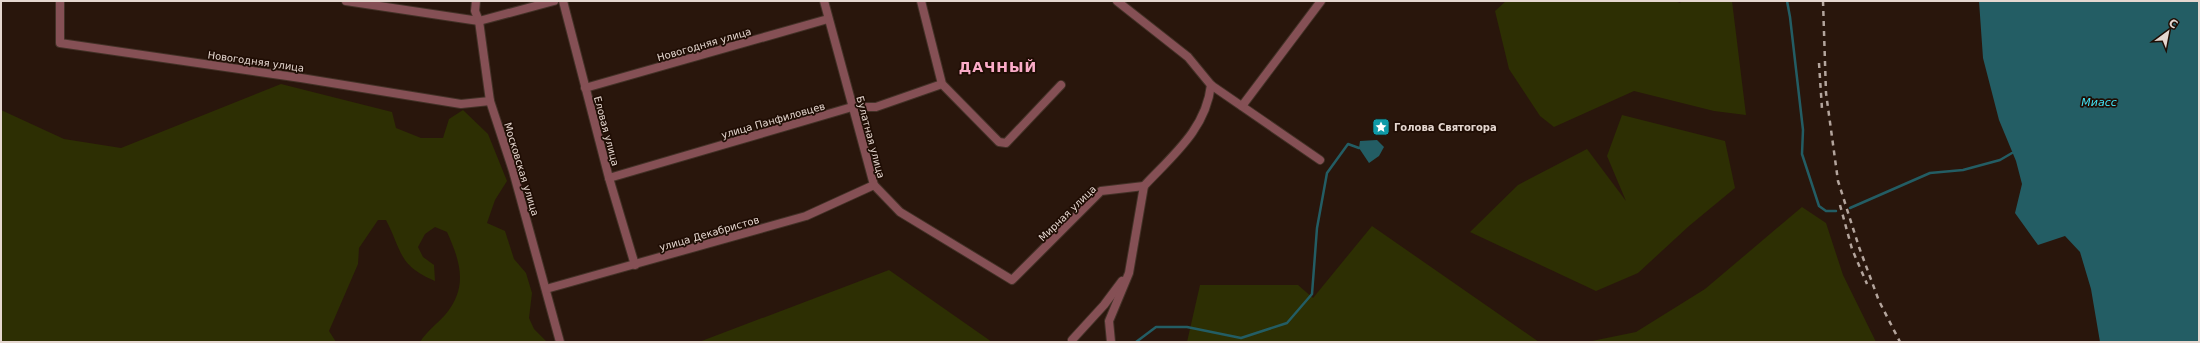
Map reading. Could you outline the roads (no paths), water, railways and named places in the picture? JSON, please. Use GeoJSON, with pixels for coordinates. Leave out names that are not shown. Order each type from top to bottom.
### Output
{"type":"FeatureCollection","features":[{"type":"Feature","properties":{"kind":"street","name":"Новогодняя улица"},"geometry":{"type":"LineString","coordinates":[[60,1],[60,42],[301,78],[461,104],[490,101]]}},
{"type":"Feature","properties":{"kind":"street"},"geometry":{"type":"LineString","coordinates":[[346,1],[390,4],[479,21],[554,1]]}},
{"type":"Feature","properties":{"kind":"street","name":"Московская улица"},"geometry":{"type":"LineString","coordinates":[[476,1],[475,12],[479,21],[490,101],[513,171],[560,342]]}},
{"type":"Feature","properties":{"kind":"street","name":"Еловая улица"},"geometry":{"type":"LineString","coordinates":[[563,1],[609,178],[635,264]]}},
{"type":"Feature","properties":{"kind":"street","name":"Булатная улица"},"geometry":{"type":"LineString","coordinates":[[824,1],[874,185],[900,212],[1012,280]]}},
{"type":"Feature","properties":{"kind":"street"},"geometry":{"type":"LineString","coordinates":[[921,1],[942,84],[999,142],[1006,143],[1061,84]]}},
{"type":"Feature","properties":{"kind":"street"},"geometry":{"type":"LineString","coordinates":[[1117,1],[1188,57],[1211,85],[1320,160]]}},
{"type":"Feature","properties":{"kind":"street"},"geometry":{"type":"LineString","coordinates":[[1242,106],[1321,1]]}},
{"type":"Feature","properties":{"kind":"street","name":"Новогодняя улица"},"geometry":{"type":"LineString","coordinates":[[585,88],[828,19]]}},
{"type":"Feature","properties":{"kind":"street","name":"улица Панфиловцев"},"geometry":{"type":"LineString","coordinates":[[609,178],[852,107],[876,107],[942,84]]}},
{"type":"Feature","properties":{"kind":"street"},"geometry":{"type":"LineString","coordinates":[[1111,342],[1109,321],[1128,273],[1144,186],[1201,122],[1209,102],[1211,85]]}},
{"type":"Feature","properties":{"kind":"street","name":"улица Декабристов"},"geometry":{"type":"LineString","coordinates":[[546,289],[806,216],[874,185]]}},
{"type":"Feature","properties":{"kind":"street","name":"Мирная улица"},"geometry":{"type":"LineString","coordinates":[[1012,280],[1101,191],[1144,186]]}},
{"type":"Feature","properties":{"kind":"street"},"geometry":{"type":"LineString","coordinates":[[1072,340],[1104,305],[1128,273]]}},
{"type":"Feature","properties":{"kind":"water","name":"Миасс"},"geometry":{"type":"Polygon","coordinates":[[[1979,1],[2199,1],[2199,342],[2100,342],[2091,289],[2080,252],[2065,236],[2038,245],[2015,213],[2022,184],[2016,161],[1999,120],[1983,58],[1979,1]]]}},
{"type":"Feature","properties":{"kind":"water"},"geometry":{"type":"Polygon","coordinates":[[[1377,140],[1384,147],[1379,156],[1369,163],[1359,148],[1360,141],[1377,140]]]}},
{"type":"Feature","properties":{"kind":"waterway"},"geometry":{"type":"LineString","coordinates":[[1787,1],[1803,130],[1802,154],[1819,206],[1826,211],[1836,211]]}},
{"type":"Feature","properties":{"kind":"waterway"},"geometry":{"type":"LineString","coordinates":[[1136,342],[1156,327],[1187,327],[1241,338],[1287,323],[1312,294],[1317,228],[1327,173],[1348,144],[1359,148]]}},
{"type":"Feature","properties":{"kind":"waterway"},"geometry":{"type":"LineString","coordinates":[[1850,208],[1930,173],[1963,170],[2000,160],[2012,153]]}},
{"type":"Feature","properties":{"kind":"railway"},"geometry":{"type":"LineString","coordinates":[[1823,1],[1826,93],[1838,181],[1859,247],[1879,301],[1900,342]]}},
{"type":"Feature","properties":{"kind":"railway"},"geometry":{"type":"LineString","coordinates":[[1819,63],[1822,109]]}},
{"type":"Feature","properties":{"kind":"railway"},"geometry":{"type":"LineString","coordinates":[[1840,205],[1852,249],[1867,284]]}},
{"type":"Feature","properties":{"kind":"place","name":"Голова Святогора"},"geometry":{"type":"Point","coordinates":[1381,127]}},
{"type":"Feature","properties":{"kind":"district","name":"ДАЧНЫЙ"},"geometry":{"type":"Point","coordinates":[998,67]}}]}
